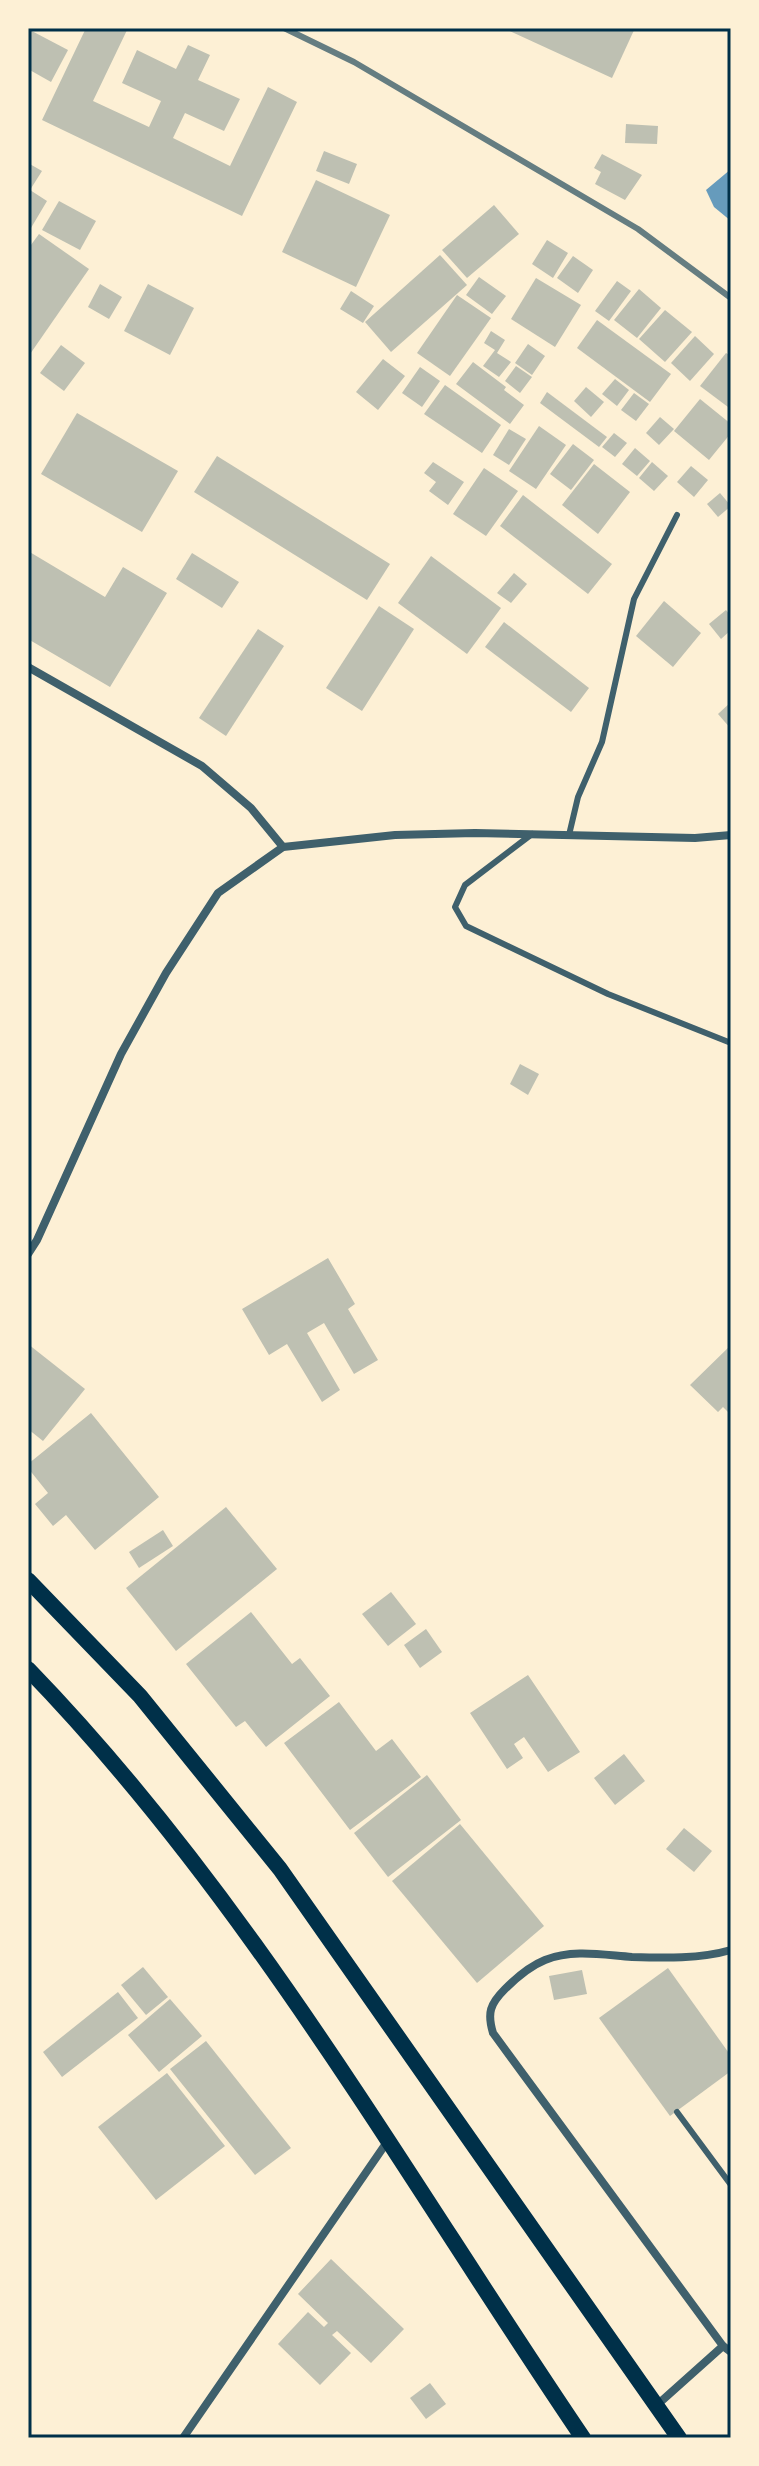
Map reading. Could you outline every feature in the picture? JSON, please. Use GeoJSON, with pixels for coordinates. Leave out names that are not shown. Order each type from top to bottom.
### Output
{"type":"FeatureCollection","features":[{"type":"Feature","properties":{"kind":"main road"},"geometry":{"type":"LineString","coordinates":[[28,1580],[140,1696],[280,1869],[679,2438]]}},
{"type":"Feature","properties":{"kind":"main road"},"geometry":{"type":"LineString","coordinates":[[28,1669],[81,1724],[159,1816],[282,1984],[583,2438]]}},
{"type":"Feature","properties":{"kind":"street"},"geometry":{"type":"LineString","coordinates":[[28,667],[202,766],[251,808],[283,847]]}},
{"type":"Feature","properties":{"kind":"street"},"geometry":{"type":"LineString","coordinates":[[28,1254],[121,1054],[166,973],[218,893],[283,847],[395,835],[695,838],[731,835]]}},
{"type":"Feature","properties":{"kind":"street"},"geometry":{"type":"LineString","coordinates":[[657,2405],[727,2349],[493,2033],[488,2017],[492,2001],[515,1979],[544,1960],[573,1953],[635,1957],[712,1956],[731,1950]]}},
{"type":"Feature","properties":{"kind":"street"},"geometry":{"type":"LineString","coordinates":[[183,2438],[387,2142]]}},
{"type":"Feature","properties":{"kind":"lane"},"geometry":{"type":"LineString","coordinates":[[569,835],[578,797],[602,742],[634,599],[677,515]]}},
{"type":"Feature","properties":{"kind":"lane"},"geometry":{"type":"LineString","coordinates":[[532,834],[465,885],[455,907],[466,926],[608,994],[731,1043]]}},
{"type":"Feature","properties":{"kind":"lane"},"geometry":{"type":"LineString","coordinates":[[677,2112],[731,2185]]}},
{"type":"Feature","properties":{"kind":"water"},"geometry":{"type":"Polygon","coordinates":[[[731,169],[731,221],[714,207],[706,190],[731,169]]]}},
{"type":"Feature","properties":{"kind":"building"},"geometry":{"type":"Polygon","coordinates":[[[86,28],[128,28],[93,101],[149,127],[161,101],[122,83],[137,50],[176,69],[188,45],[210,55],[198,80],[240,99],[224,131],[185,113],[173,138],[230,166],[268,87],[297,102],[242,216],[42,120],[86,28]]]}},
{"type":"Feature","properties":{"kind":"building"},"geometry":{"type":"Polygon","coordinates":[[[503,28],[635,28],[612,78],[503,28]]]}},
{"type":"Feature","properties":{"kind":"building"},"geometry":{"type":"Polygon","coordinates":[[[28,29],[68,50],[51,82],[28,69],[28,29]]]}},
{"type":"Feature","properties":{"kind":"building"},"geometry":{"type":"Polygon","coordinates":[[[626,124],[658,126],[657,144],[625,143],[626,124]]]}},
{"type":"Feature","properties":{"kind":"building"},"geometry":{"type":"Polygon","coordinates":[[[324,151],[357,164],[349,184],[316,171],[324,151]]]}},
{"type":"Feature","properties":{"kind":"building"},"geometry":{"type":"Polygon","coordinates":[[[602,154],[642,175],[625,200],[595,184],[601,172],[594,168],[602,154]]]}},
{"type":"Feature","properties":{"kind":"building"},"geometry":{"type":"Polygon","coordinates":[[[28,163],[42,171],[30,190],[47,201],[28,233],[28,163]]]}},
{"type":"Feature","properties":{"kind":"building"},"geometry":{"type":"Polygon","coordinates":[[[316,180],[390,215],[356,287],[282,252],[316,180]]]}},
{"type":"Feature","properties":{"kind":"building"},"geometry":{"type":"Polygon","coordinates":[[[59,201],[96,221],[80,250],[42,230],[59,201]]]}},
{"type":"Feature","properties":{"kind":"building"},"geometry":{"type":"Polygon","coordinates":[[[494,205],[519,234],[467,278],[442,250],[494,205]]]}},
{"type":"Feature","properties":{"kind":"building"},"geometry":{"type":"Polygon","coordinates":[[[39,234],[89,269],[28,357],[28,249],[39,234]]]}},
{"type":"Feature","properties":{"kind":"building"},"geometry":{"type":"Polygon","coordinates":[[[547,240],[568,253],[553,278],[532,264],[547,240]]]}},
{"type":"Feature","properties":{"kind":"building"},"geometry":{"type":"Polygon","coordinates":[[[440,255],[467,285],[391,352],[365,322],[440,255]]]}},
{"type":"Feature","properties":{"kind":"building"},"geometry":{"type":"Polygon","coordinates":[[[573,256],[593,270],[578,293],[557,278],[573,256]]]}},
{"type":"Feature","properties":{"kind":"building"},"geometry":{"type":"Polygon","coordinates":[[[479,277],[506,296],[492,314],[466,295],[479,277]]]}},
{"type":"Feature","properties":{"kind":"building"},"geometry":{"type":"Polygon","coordinates":[[[536,278],[581,305],[555,347],[511,319],[536,278]]]}},
{"type":"Feature","properties":{"kind":"building"},"geometry":{"type":"Polygon","coordinates":[[[617,281],[631,291],[609,321],[595,311],[617,281]]]}},
{"type":"Feature","properties":{"kind":"building"},"geometry":{"type":"Polygon","coordinates":[[[100,284],[122,297],[109,319],[88,307],[100,284]]]}},
{"type":"Feature","properties":{"kind":"building"},"geometry":{"type":"Polygon","coordinates":[[[148,284],[194,308],[170,355],[124,331],[148,284]]]}},
{"type":"Feature","properties":{"kind":"building"},"geometry":{"type":"Polygon","coordinates":[[[639,289],[661,308],[637,338],[614,320],[639,289]]]}},
{"type":"Feature","properties":{"kind":"building"},"geometry":{"type":"Polygon","coordinates":[[[351,291],[374,306],[363,323],[340,309],[351,291]]]}},
{"type":"Feature","properties":{"kind":"building"},"geometry":{"type":"Polygon","coordinates":[[[457,295],[491,318],[450,376],[417,353],[457,295]]]}},
{"type":"Feature","properties":{"kind":"building"},"geometry":{"type":"Polygon","coordinates":[[[665,310],[692,332],[665,362],[639,339],[665,310]]]}},
{"type":"Feature","properties":{"kind":"building"},"geometry":{"type":"Polygon","coordinates":[[[597,320],[671,374],[650,402],[577,348],[597,320]]]}},
{"type":"Feature","properties":{"kind":"building"},"geometry":{"type":"Polygon","coordinates":[[[491,331],[505,340],[497,353],[511,362],[499,377],[483,366],[495,350],[484,343],[491,331]]]}},
{"type":"Feature","properties":{"kind":"building"},"geometry":{"type":"Polygon","coordinates":[[[695,336],[714,354],[690,381],[671,363],[695,336]]]}},
{"type":"Feature","properties":{"kind":"building"},"geometry":{"type":"Polygon","coordinates":[[[528,344],[545,356],[532,375],[515,363],[528,344]]]}},
{"type":"Feature","properties":{"kind":"building"},"geometry":{"type":"Polygon","coordinates":[[[61,345],[85,363],[64,391],[40,373],[61,345]]]}},
{"type":"Feature","properties":{"kind":"building"},"geometry":{"type":"Polygon","coordinates":[[[726,353],[731,356],[731,403],[728,407],[700,386],[726,353]]]}},
{"type":"Feature","properties":{"kind":"building"},"geometry":{"type":"Polygon","coordinates":[[[383,359],[405,376],[378,410],[356,392],[383,359]]]}},
{"type":"Feature","properties":{"kind":"building"},"geometry":{"type":"Polygon","coordinates":[[[473,362],[524,405],[510,424],[456,384],[473,362]]]}},
{"type":"Feature","properties":{"kind":"building"},"geometry":{"type":"Polygon","coordinates":[[[516,366],[532,377],[520,393],[505,381],[516,366]]]}},
{"type":"Feature","properties":{"kind":"building"},"geometry":{"type":"Polygon","coordinates":[[[420,367],[440,381],[422,407],[402,393],[420,367]]]}},
{"type":"Feature","properties":{"kind":"building"},"geometry":{"type":"Polygon","coordinates":[[[615,379],[629,390],[617,406],[602,394],[615,379]]]}},
{"type":"Feature","properties":{"kind":"building"},"geometry":{"type":"Polygon","coordinates":[[[445,385],[501,425],[482,453],[424,414],[445,385]]]}},
{"type":"Feature","properties":{"kind":"building"},"geometry":{"type":"Polygon","coordinates":[[[586,387],[604,402],[591,417],[574,401],[586,387]]]}},
{"type":"Feature","properties":{"kind":"building"},"geometry":{"type":"Polygon","coordinates":[[[547,392],[607,437],[599,447],[540,403],[547,392]]]}},
{"type":"Feature","properties":{"kind":"building"},"geometry":{"type":"Polygon","coordinates":[[[634,393],[649,404],[636,421],[621,410],[634,393]]]}},
{"type":"Feature","properties":{"kind":"building"},"geometry":{"type":"Polygon","coordinates":[[[700,399],[731,424],[731,433],[709,460],[674,431],[700,399]]]}},
{"type":"Feature","properties":{"kind":"building"},"geometry":{"type":"Polygon","coordinates":[[[77,413],[178,471],[142,532],[41,474],[77,413]]]}},
{"type":"Feature","properties":{"kind":"building"},"geometry":{"type":"Polygon","coordinates":[[[660,417],[674,429],[659,445],[646,433],[660,417]]]}},
{"type":"Feature","properties":{"kind":"building"},"geometry":{"type":"Polygon","coordinates":[[[539,426],[566,445],[536,489],[509,471],[539,426]]]}},
{"type":"Feature","properties":{"kind":"building"},"geometry":{"type":"Polygon","coordinates":[[[509,429],[526,439],[509,465],[493,455],[509,429]]]}},
{"type":"Feature","properties":{"kind":"building"},"geometry":{"type":"Polygon","coordinates":[[[614,433],[627,443],[615,457],[602,447],[614,433]]]}},
{"type":"Feature","properties":{"kind":"building"},"geometry":{"type":"Polygon","coordinates":[[[573,444],[594,460],[571,490],[550,474],[573,444]]]}},
{"type":"Feature","properties":{"kind":"building"},"geometry":{"type":"Polygon","coordinates":[[[635,448],[650,461],[637,476],[622,464],[635,448]]]}},
{"type":"Feature","properties":{"kind":"building"},"geometry":{"type":"Polygon","coordinates":[[[217,456],[390,564],[367,600],[194,492],[217,456]]]}},
{"type":"Feature","properties":{"kind":"building"},"geometry":{"type":"Polygon","coordinates":[[[433,462],[464,482],[448,505],[429,491],[436,482],[424,473],[433,462]]]}},
{"type":"Feature","properties":{"kind":"building"},"geometry":{"type":"Polygon","coordinates":[[[652,462],[668,476],[654,491],[639,478],[652,462]]]}},
{"type":"Feature","properties":{"kind":"building"},"geometry":{"type":"Polygon","coordinates":[[[594,464],[630,492],[598,534],[562,505],[594,464]]]}},
{"type":"Feature","properties":{"kind":"building"},"geometry":{"type":"Polygon","coordinates":[[[691,466],[708,480],[694,497],[677,482],[691,466]]]}},
{"type":"Feature","properties":{"kind":"building"},"geometry":{"type":"Polygon","coordinates":[[[484,468],[518,491],[486,536],[453,514],[484,468]]]}},
{"type":"Feature","properties":{"kind":"building"},"geometry":{"type":"Polygon","coordinates":[[[720,493],[731,506],[718,517],[707,504],[720,493]]]}},
{"type":"Feature","properties":{"kind":"building"},"geometry":{"type":"Polygon","coordinates":[[[523,495],[612,564],[588,594],[500,526],[523,495]]]}},
{"type":"Feature","properties":{"kind":"building"},"geometry":{"type":"Polygon","coordinates":[[[28,551],[105,597],[123,567],[167,593],[110,687],[28,639],[28,551]]]}},
{"type":"Feature","properties":{"kind":"building"},"geometry":{"type":"Polygon","coordinates":[[[192,553],[239,582],[222,608],[176,579],[192,553]]]}},
{"type":"Feature","properties":{"kind":"building"},"geometry":{"type":"Polygon","coordinates":[[[431,556],[501,608],[467,654],[398,603],[431,556]]]}},
{"type":"Feature","properties":{"kind":"building"},"geometry":{"type":"Polygon","coordinates":[[[514,573],[527,584],[511,603],[497,593],[514,573]]]}},
{"type":"Feature","properties":{"kind":"building"},"geometry":{"type":"Polygon","coordinates":[[[664,601],[701,633],[673,667],[636,636],[664,601]]]}},
{"type":"Feature","properties":{"kind":"building"},"geometry":{"type":"Polygon","coordinates":[[[379,606],[414,629],[362,711],[326,688],[379,606]]]}},
{"type":"Feature","properties":{"kind":"building"},"geometry":{"type":"Polygon","coordinates":[[[726,610],[731,616],[731,630],[721,639],[709,624],[726,610]]]}},
{"type":"Feature","properties":{"kind":"building"},"geometry":{"type":"Polygon","coordinates":[[[504,622],[589,688],[571,712],[485,647],[504,622]]]}},
{"type":"Feature","properties":{"kind":"building"},"geometry":{"type":"Polygon","coordinates":[[[258,629],[284,646],[226,736],[199,718],[258,629]]]}},
{"type":"Feature","properties":{"kind":"building"},"geometry":{"type":"Polygon","coordinates":[[[731,702],[731,729],[718,714],[731,702]]]}},
{"type":"Feature","properties":{"kind":"building"},"geometry":{"type":"Polygon","coordinates":[[[520,1064],[539,1074],[528,1095],[510,1084],[520,1064]]]}},
{"type":"Feature","properties":{"kind":"building"},"geometry":{"type":"Polygon","coordinates":[[[328,1258],[355,1304],[348,1309],[378,1360],[354,1374],[324,1323],[307,1333],[340,1390],[322,1402],[287,1344],[269,1355],[242,1309],[328,1258]]]}},
{"type":"Feature","properties":{"kind":"building"},"geometry":{"type":"Polygon","coordinates":[[[28,1344],[85,1389],[43,1441],[28,1429],[28,1344]]]}},
{"type":"Feature","properties":{"kind":"building"},"geometry":{"type":"Polygon","coordinates":[[[731,1345],[731,1415],[723,1407],[718,1412],[690,1385],[731,1345]]]}},
{"type":"Feature","properties":{"kind":"building"},"geometry":{"type":"Polygon","coordinates":[[[91,1413],[159,1497],[95,1550],[66,1515],[53,1526],[35,1504],[48,1493],[28,1468],[28,1464],[91,1413]]]}},
{"type":"Feature","properties":{"kind":"building"},"geometry":{"type":"Polygon","coordinates":[[[226,1507],[277,1569],[176,1651],[126,1588],[226,1507]]]}},
{"type":"Feature","properties":{"kind":"building"},"geometry":{"type":"Polygon","coordinates":[[[163,1530],[173,1546],[139,1568],[129,1552],[163,1530]]]}},
{"type":"Feature","properties":{"kind":"building"},"geometry":{"type":"Polygon","coordinates":[[[391,1592],[416,1624],[388,1646],[362,1614],[391,1592]]]}},
{"type":"Feature","properties":{"kind":"building"},"geometry":{"type":"Polygon","coordinates":[[[251,1612],[292,1664],[300,1658],[330,1696],[266,1747],[245,1721],[236,1727],[186,1664],[251,1612]]]}},
{"type":"Feature","properties":{"kind":"building"},"geometry":{"type":"Polygon","coordinates":[[[426,1629],[442,1652],[420,1668],[404,1645],[426,1629]]]}},
{"type":"Feature","properties":{"kind":"building"},"geometry":{"type":"Polygon","coordinates":[[[528,1675],[580,1752],[548,1772],[524,1737],[514,1744],[523,1758],[507,1769],[470,1713],[528,1675]]]}},
{"type":"Feature","properties":{"kind":"building"},"geometry":{"type":"Polygon","coordinates":[[[339,1702],[376,1751],[392,1739],[421,1777],[350,1830],[284,1743],[339,1702]]]}},
{"type":"Feature","properties":{"kind":"building"},"geometry":{"type":"Polygon","coordinates":[[[624,1754],[645,1781],[615,1805],[594,1778],[624,1754]]]}},
{"type":"Feature","properties":{"kind":"building"},"geometry":{"type":"Polygon","coordinates":[[[427,1775],[461,1820],[388,1877],[354,1833],[427,1775]]]}},
{"type":"Feature","properties":{"kind":"building"},"geometry":{"type":"Polygon","coordinates":[[[460,1824],[544,1926],[477,1983],[392,1881],[460,1824]]]}},
{"type":"Feature","properties":{"kind":"building"},"geometry":{"type":"Polygon","coordinates":[[[684,1828],[712,1851],[694,1872],[666,1849],[684,1828]]]}},
{"type":"Feature","properties":{"kind":"building"},"geometry":{"type":"Polygon","coordinates":[[[143,1967],[168,1997],[146,2015],[121,1985],[143,1967]]]}},
{"type":"Feature","properties":{"kind":"building"},"geometry":{"type":"Polygon","coordinates":[[[668,1968],[731,2056],[731,2071],[670,2116],[599,2018],[668,1968]]]}},
{"type":"Feature","properties":{"kind":"building"},"geometry":{"type":"Polygon","coordinates":[[[582,1970],[587,1994],[554,2000],[549,1976],[582,1970]]]}},
{"type":"Feature","properties":{"kind":"building"},"geometry":{"type":"Polygon","coordinates":[[[118,1992],[138,2018],[62,2077],[43,2052],[118,1992]]]}},
{"type":"Feature","properties":{"kind":"building"},"geometry":{"type":"Polygon","coordinates":[[[170,1999],[202,2036],[159,2072],[128,2035],[170,1999]]]}},
{"type":"Feature","properties":{"kind":"building"},"geometry":{"type":"Polygon","coordinates":[[[206,2041],[291,2148],[255,2175],[170,2069],[206,2041]]]}},
{"type":"Feature","properties":{"kind":"building"},"geometry":{"type":"Polygon","coordinates":[[[167,2073],[225,2146],[156,2200],[98,2127],[167,2073]]]}},
{"type":"Feature","properties":{"kind":"building"},"geometry":{"type":"Polygon","coordinates":[[[331,2259],[404,2329],[371,2363],[337,2331],[332,2335],[351,2353],[320,2385],[278,2344],[308,2312],[324,2327],[328,2323],[298,2294],[331,2259]]]}},
{"type":"Feature","properties":{"kind":"building"},"geometry":{"type":"Polygon","coordinates":[[[430,2383],[446,2404],[426,2419],[410,2398],[430,2383]]]}},
{"type":"Feature","properties":{"kind":"railway"},"geometry":{"type":"LineString","coordinates":[[284,28],[354,62],[638,229],[731,298]]}}]}
